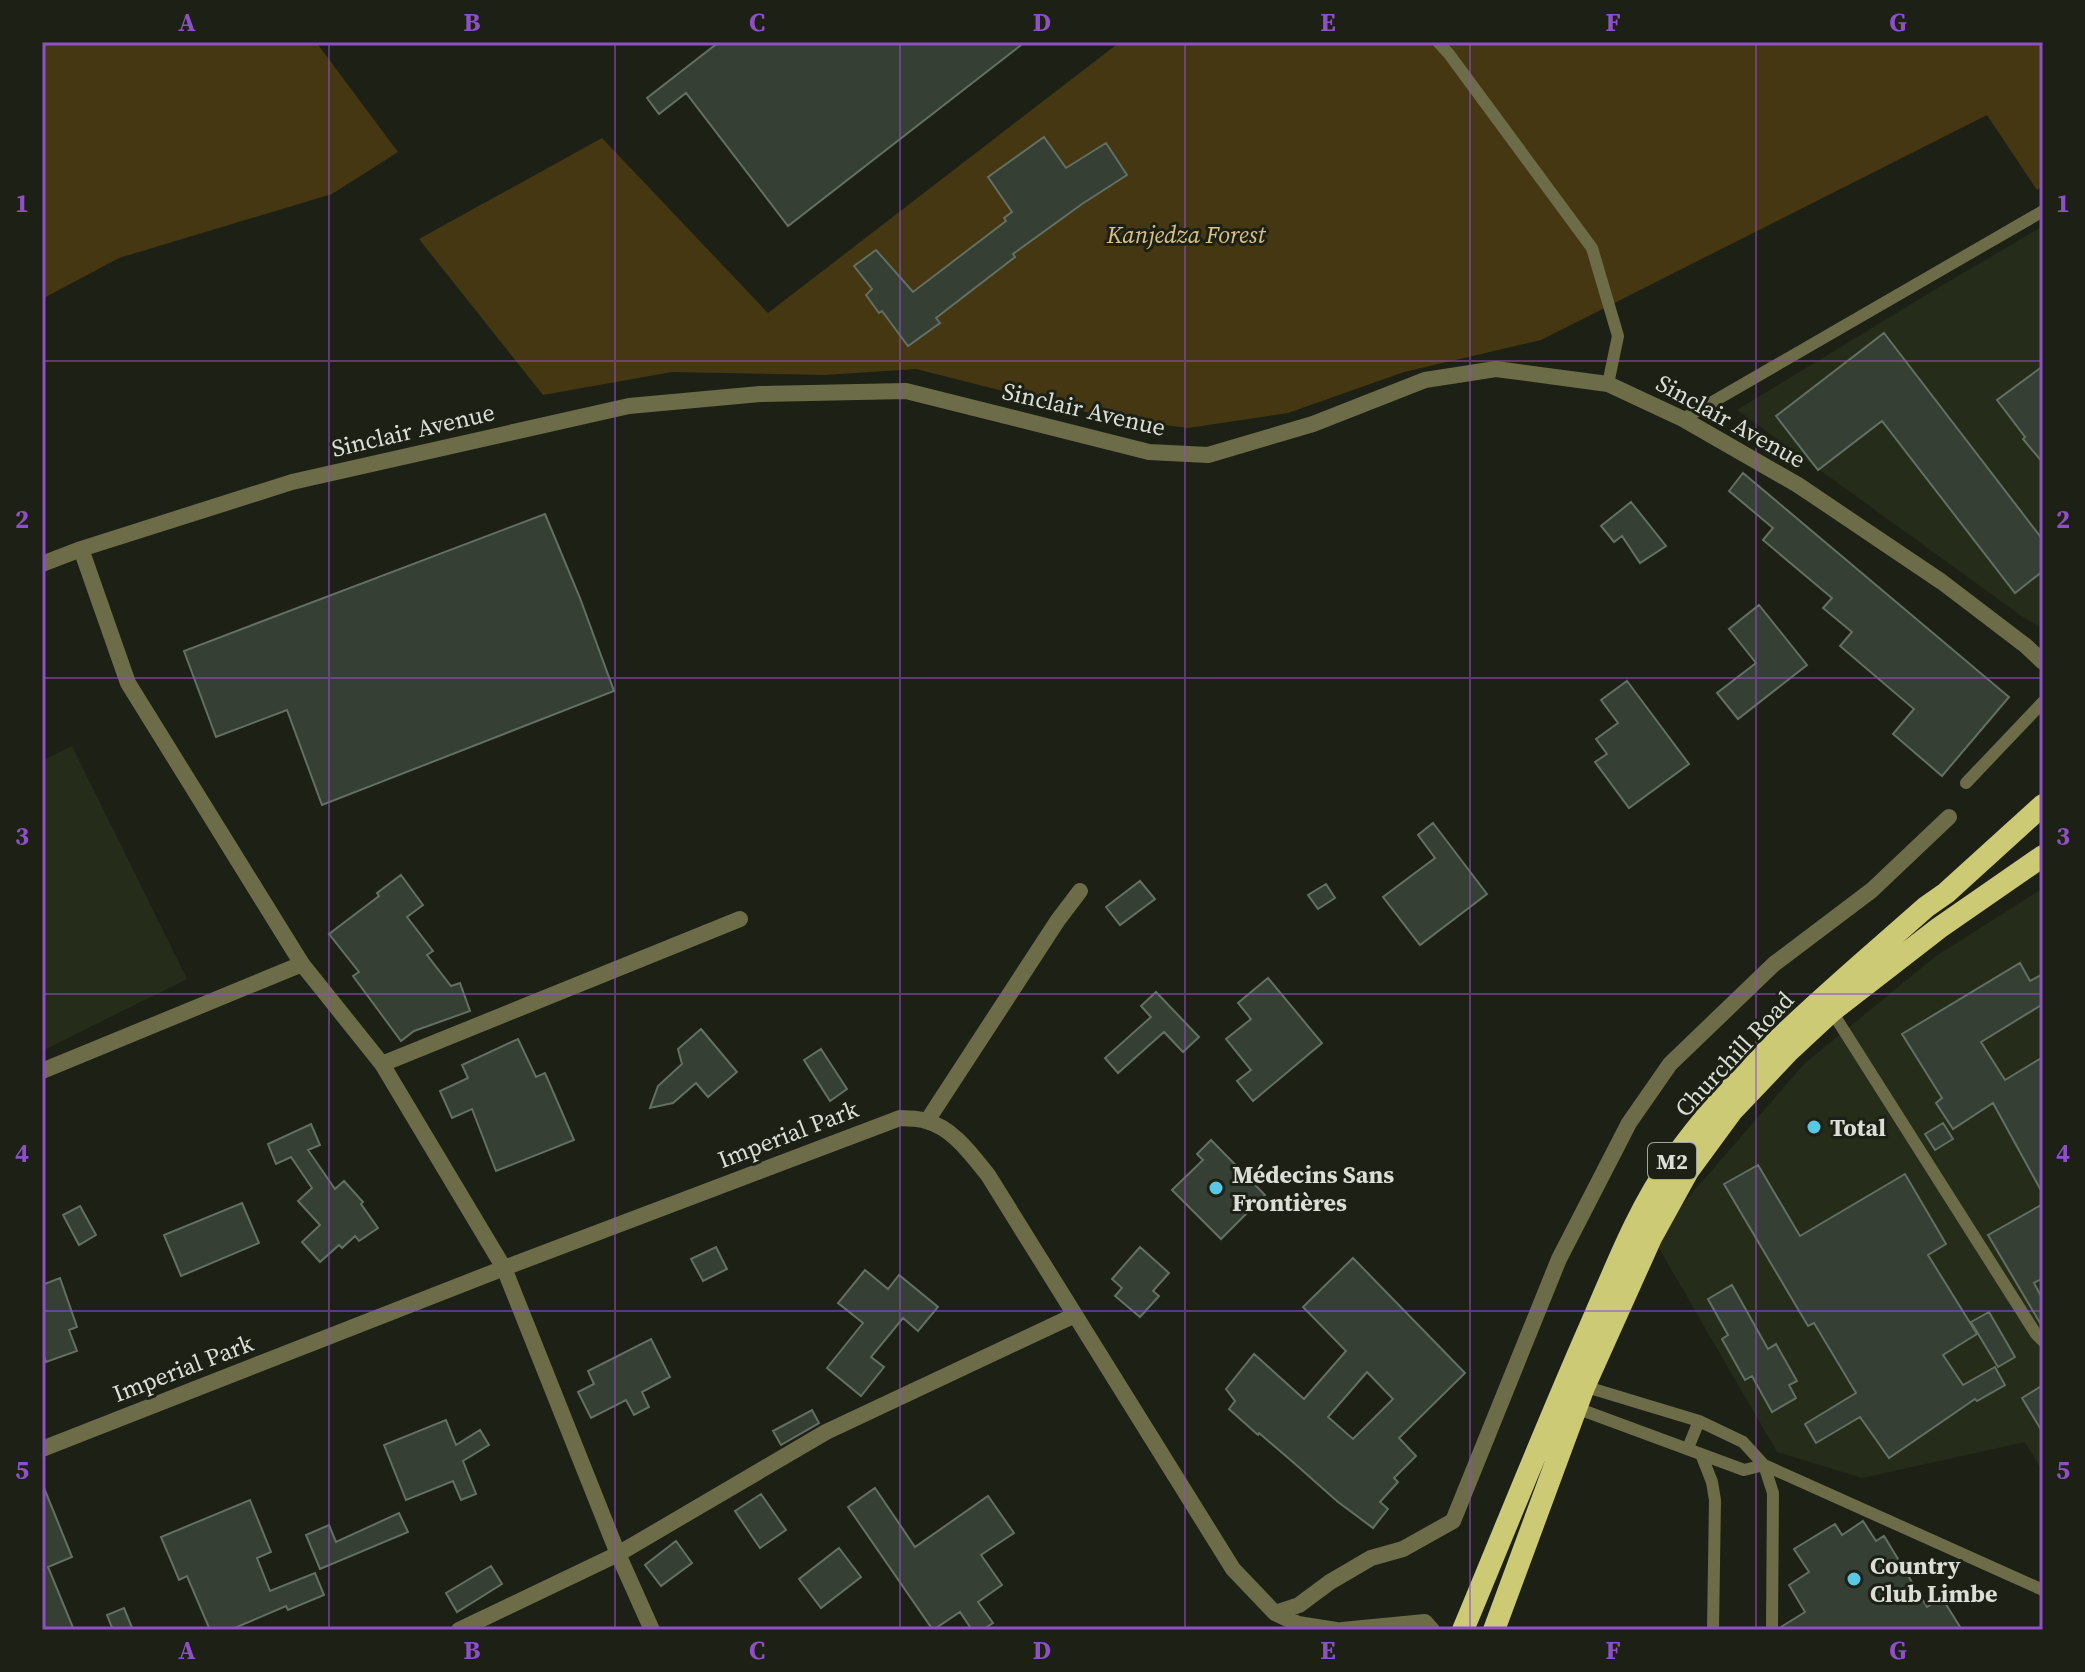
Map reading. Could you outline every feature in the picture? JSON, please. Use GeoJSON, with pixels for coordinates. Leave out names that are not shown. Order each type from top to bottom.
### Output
{"type":"FeatureCollection","features":[{"type":"Feature","properties":{"kind":"highway","name":"Churchill Road"},"geometry":{"type":"LineString","coordinates":[[1463,1630],[1571,1394],[1688,1171],[1732,1111],[1789,1051],[1827,1005],[1926,907],[1946,893],[2043,805]]}},
{"type":"Feature","properties":{"kind":"highway","name":"Churchill Road"},"geometry":{"type":"LineString","coordinates":[[1827,1005],[2043,856]]}},
{"type":"Feature","properties":{"kind":"highway","name":"Churchill Road"},"geometry":{"type":"LineString","coordinates":[[1494,1630],[1571,1394]]}},
{"type":"Feature","properties":{"kind":"street","name":"Sinclair Avenue"},"geometry":{"type":"LineString","coordinates":[[42,564],[292,482],[629,406],[760,394],[906,391],[1149,452],[1208,455],[1313,424],[1425,380],[1496,369],[1608,384],[1683,419],[1798,485],[1942,582],[2043,662]]}},
{"type":"Feature","properties":{"kind":"street"},"geometry":{"type":"LineString","coordinates":[[81,549],[128,683],[302,964],[382,1064],[504,1268],[618,1554],[652,1630]]}},
{"type":"Feature","properties":{"kind":"street"},"geometry":{"type":"LineString","coordinates":[[1275,1613],[1299,1605],[1371,1558],[1403,1549],[1453,1521],[1559,1259],[1629,1123],[1670,1064],[1774,964],[1872,890],[1949,817]]}},
{"type":"Feature","properties":{"kind":"street"},"geometry":{"type":"LineString","coordinates":[[1080,891],[927,1121],[947,1131],[965,1146],[988,1175],[1233,1569],[1275,1613],[1298,1624],[1336,1630]]}},
{"type":"Feature","properties":{"kind":"street"},"geometry":{"type":"LineString","coordinates":[[382,1064],[740,919]]}},
{"type":"Feature","properties":{"kind":"street"},"geometry":{"type":"LineString","coordinates":[[42,1071],[302,964]]}},
{"type":"Feature","properties":{"kind":"street","name":"Imperial Park"},"geometry":{"type":"LineString","coordinates":[[42,1449],[504,1268],[900,1118],[927,1121]]}},
{"type":"Feature","properties":{"kind":"street"},"geometry":{"type":"LineString","coordinates":[[459,1630],[618,1554],[826,1432],[1075,1315]]}},
{"type":"Feature","properties":{"kind":"street"},"geometry":{"type":"LineString","coordinates":[[1342,1630],[1425,1622],[1432,1630]]}},
{"type":"Feature","properties":{"kind":"lane"},"geometry":{"type":"LineString","coordinates":[[1438,42],[1592,248],[1618,336],[1608,384]]}},
{"type":"Feature","properties":{"kind":"lane"},"geometry":{"type":"LineString","coordinates":[[1683,419],[2043,211]]}},
{"type":"Feature","properties":{"kind":"lane"},"geometry":{"type":"LineString","coordinates":[[1966,783],[2043,702]]}},
{"type":"Feature","properties":{"kind":"lane"},"geometry":{"type":"LineString","coordinates":[[1827,1005],[2043,1341]]}},
{"type":"Feature","properties":{"kind":"lane"},"geometry":{"type":"LineString","coordinates":[[1571,1394],[1699,1421],[1743,1442],[1764,1465],[2043,1590]]}},
{"type":"Feature","properties":{"kind":"lane"},"geometry":{"type":"LineString","coordinates":[[1571,1394],[1701,1454],[1744,1470],[1764,1465]]}},
{"type":"Feature","properties":{"kind":"lane"},"geometry":{"type":"LineString","coordinates":[[1688,1448],[1699,1421]]}},
{"type":"Feature","properties":{"kind":"lane"},"geometry":{"type":"LineString","coordinates":[[1701,1454],[1715,1500],[1713,1630]]}},
{"type":"Feature","properties":{"kind":"lane"},"geometry":{"type":"LineString","coordinates":[[1764,1465],[1773,1493],[1772,1630]]}},
{"type":"Feature","properties":{"kind":"shaded area"},"geometry":{"type":"Polygon","coordinates":[[[2043,226],[2043,629],[1737,410],[2043,226]]]}},
{"type":"Feature","properties":{"kind":"shaded area"},"geometry":{"type":"Polygon","coordinates":[[[72,746],[187,979],[42,1051],[42,761],[72,746]]]}},
{"type":"Feature","properties":{"kind":"shaded area"},"geometry":{"type":"Polygon","coordinates":[[[2043,888],[2043,1472],[2025,1442],[1862,1478],[1777,1452],[1653,1238],[1804,1064],[1936,956],[2043,888]]]}},
{"type":"Feature","properties":{"kind":"green space"},"geometry":{"type":"Polygon","coordinates":[[[42,42],[316,42],[398,152],[332,194],[119,258],[42,299],[42,42]]]}},
{"type":"Feature","properties":{"kind":"green space","name":"Kanjedza Forest"},"geometry":{"type":"Polygon","coordinates":[[[1120,42],[2043,42],[2043,185],[2037,190],[1987,115],[1541,340],[1404,372],[1288,413],[1188,428],[1110,418],[916,369],[825,375],[672,372],[543,395],[419,239],[602,138],[768,313],[1120,42]]]}},
{"type":"Feature","properties":{"kind":"building"},"geometry":{"type":"Polygon","coordinates":[[[719,42],[1025,42],[788,226],[686,93],[659,114],[647,98],[719,42]]]}},
{"type":"Feature","properties":{"kind":"building"},"geometry":{"type":"Polygon","coordinates":[[[1044,137],[1066,168],[1106,143],[1127,175],[1013,254],[1015,257],[936,318],[940,323],[908,346],[866,295],[872,289],[854,266],[876,250],[913,292],[1006,221],[1004,218],[1012,212],[988,177],[1044,137]]]}},
{"type":"Feature","properties":{"kind":"building"},"geometry":{"type":"Polygon","coordinates":[[[1884,333],[2043,540],[2043,571],[2015,593],[1882,421],[1818,470],[1776,416],[1884,333]]]}},
{"type":"Feature","properties":{"kind":"building"},"geometry":{"type":"Polygon","coordinates":[[[2043,366],[2043,463],[1997,400],[2043,366]]]}},
{"type":"Feature","properties":{"kind":"building"},"geometry":{"type":"Polygon","coordinates":[[[1743,473],[2009,697],[1942,776],[1893,734],[1914,709],[1840,646],[1852,632],[1823,608],[1832,598],[1763,540],[1773,528],[1729,491],[1743,473]]]}},
{"type":"Feature","properties":{"kind":"building"},"geometry":{"type":"Polygon","coordinates":[[[1631,502],[1666,546],[1640,563],[1622,536],[1614,542],[1601,526],[1631,502]]]}},
{"type":"Feature","properties":{"kind":"building"},"geometry":{"type":"Polygon","coordinates":[[[545,514],[614,691],[322,805],[287,710],[216,737],[184,651],[545,514]]]}},
{"type":"Feature","properties":{"kind":"building"},"geometry":{"type":"Polygon","coordinates":[[[1759,605],[1807,665],[1738,719],[1717,693],[1756,663],[1729,629],[1759,605]]]}},
{"type":"Feature","properties":{"kind":"building"},"geometry":{"type":"Polygon","coordinates":[[[1627,681],[1689,764],[1629,808],[1595,762],[1607,754],[1596,739],[1618,723],[1601,700],[1627,681]]]}},
{"type":"Feature","properties":{"kind":"building"},"geometry":{"type":"Polygon","coordinates":[[[1433,823],[1487,894],[1420,945],[1383,897],[1435,858],[1418,835],[1433,823]]]}},
{"type":"Feature","properties":{"kind":"building"},"geometry":{"type":"Polygon","coordinates":[[[401,875],[423,905],[407,917],[433,951],[427,955],[451,986],[460,983],[470,1011],[414,1031],[401,1041],[353,976],[359,972],[329,934],[401,875]]]}},
{"type":"Feature","properties":{"kind":"building"},"geometry":{"type":"Polygon","coordinates":[[[1140,881],[1155,899],[1120,925],[1106,907],[1140,881]]]}},
{"type":"Feature","properties":{"kind":"building"},"geometry":{"type":"Polygon","coordinates":[[[1326,884],[1335,898],[1318,909],[1308,895],[1326,884]]]}},
{"type":"Feature","properties":{"kind":"building"},"geometry":{"type":"Polygon","coordinates":[[[2020,963],[2030,981],[2043,974],[2043,1004],[1981,1042],[2005,1080],[2043,1057],[2043,1194],[1993,1103],[1953,1129],[1936,1103],[1942,1098],[1902,1034],[2020,963]]]}},
{"type":"Feature","properties":{"kind":"building"},"geometry":{"type":"Polygon","coordinates":[[[1268,978],[1322,1043],[1253,1101],[1237,1081],[1251,1070],[1226,1039],[1251,1019],[1238,1003],[1268,978]]]}},
{"type":"Feature","properties":{"kind":"building"},"geometry":{"type":"Polygon","coordinates":[[[1156,992],[1199,1037],[1183,1052],[1164,1032],[1118,1073],[1105,1058],[1151,1017],[1141,1006],[1156,992]]]}},
{"type":"Feature","properties":{"kind":"building"},"geometry":{"type":"Polygon","coordinates":[[[701,1029],[737,1072],[708,1097],[696,1083],[673,1103],[650,1108],[658,1086],[682,1064],[678,1049],[701,1029]]]}},
{"type":"Feature","properties":{"kind":"building"},"geometry":{"type":"Polygon","coordinates":[[[518,1039],[536,1077],[545,1073],[574,1140],[496,1171],[472,1109],[452,1118],[440,1091],[468,1078],[462,1065],[518,1039]]]}},
{"type":"Feature","properties":{"kind":"building"},"geometry":{"type":"Polygon","coordinates":[[[821,1049],[847,1089],[830,1101],[804,1060],[821,1049]]]}},
{"type":"Feature","properties":{"kind":"building"},"geometry":{"type":"Polygon","coordinates":[[[1943,1123],[1953,1139],[1935,1150],[1925,1134],[1943,1123]]]}},
{"type":"Feature","properties":{"kind":"building"},"geometry":{"type":"Polygon","coordinates":[[[311,1124],[320,1145],[308,1150],[335,1189],[344,1181],[363,1202],[361,1204],[378,1228],[359,1241],[355,1236],[342,1248],[339,1245],[320,1262],[302,1242],[320,1225],[298,1201],[312,1188],[291,1157],[276,1164],[268,1144],[311,1124]]]}},
{"type":"Feature","properties":{"kind":"building","name":"Médecins Sans Frontières"},"geometry":{"type":"Polygon","coordinates":[[[1211,1140],[1265,1195],[1221,1239],[1172,1190],[1203,1160],[1197,1154],[1211,1140]]]}},
{"type":"Feature","properties":{"kind":"building"},"geometry":{"type":"Polygon","coordinates":[[[1758,1165],[1800,1236],[1905,1174],[1946,1244],[1928,1255],[1977,1334],[1943,1355],[1963,1385],[1995,1367],[2005,1385],[1977,1401],[1975,1399],[1889,1458],[1860,1417],[1816,1443],[1805,1424],[1856,1393],[1814,1323],[1808,1326],[1724,1184],[1758,1165]]]}},
{"type":"Feature","properties":{"kind":"building"},"geometry":{"type":"Polygon","coordinates":[[[242,1203],[259,1243],[181,1276],[164,1235],[242,1203]]]}},
{"type":"Feature","properties":{"kind":"building"},"geometry":{"type":"Polygon","coordinates":[[[2043,1204],[2043,1278],[2034,1283],[2043,1300],[2043,1328],[1988,1235],[2043,1204]]]}},
{"type":"Feature","properties":{"kind":"building"},"geometry":{"type":"Polygon","coordinates":[[[80,1206],[96,1235],[79,1245],[63,1215],[80,1206]]]}},
{"type":"Feature","properties":{"kind":"building"},"geometry":{"type":"Polygon","coordinates":[[[716,1247],[727,1269],[703,1281],[691,1259],[716,1247]]]}},
{"type":"Feature","properties":{"kind":"building"},"geometry":{"type":"Polygon","coordinates":[[[1140,1247],[1169,1273],[1153,1291],[1159,1296],[1140,1317],[1115,1296],[1122,1288],[1112,1279],[1140,1247]]]}},
{"type":"Feature","properties":{"kind":"building"},"geometry":{"type":"Polygon","coordinates":[[[1353,1258],[1465,1373],[1399,1438],[1416,1456],[1394,1478],[1398,1482],[1380,1502],[1388,1509],[1373,1528],[1229,1409],[1235,1401],[1226,1389],[1254,1354],[1304,1399],[1346,1351],[1303,1307],[1353,1258]],[[1367,1372],[1328,1417],[1353,1439],[1393,1399],[1367,1372]]]}},
{"type":"Feature","properties":{"kind":"building"},"geometry":{"type":"Polygon","coordinates":[[[865,1270],[888,1289],[899,1275],[938,1307],[918,1331],[903,1318],[871,1357],[884,1367],[861,1396],[827,1368],[863,1323],[838,1303],[865,1270]]]}},
{"type":"Feature","properties":{"kind":"building"},"geometry":{"type":"Polygon","coordinates":[[[60,1278],[77,1327],[69,1330],[77,1351],[46,1362],[42,1351],[42,1285],[60,1278]]]}},
{"type":"Feature","properties":{"kind":"building"},"geometry":{"type":"Polygon","coordinates":[[[1732,1285],[1768,1349],[1776,1344],[1797,1381],[1789,1385],[1796,1398],[1772,1412],[1752,1376],[1745,1380],[1722,1339],[1728,1335],[1708,1299],[1732,1285]]]}},
{"type":"Feature","properties":{"kind":"building"},"geometry":{"type":"Polygon","coordinates":[[[1989,1312],[2015,1357],[1998,1367],[1971,1322],[1989,1312]]]}},
{"type":"Feature","properties":{"kind":"building"},"geometry":{"type":"Polygon","coordinates":[[[651,1339],[670,1377],[642,1392],[649,1407],[634,1415],[626,1400],[591,1418],[578,1392],[594,1384],[588,1371],[651,1339]]]}},
{"type":"Feature","properties":{"kind":"building"},"geometry":{"type":"Polygon","coordinates":[[[2043,1385],[2043,1433],[2022,1398],[2043,1385]]]}},
{"type":"Feature","properties":{"kind":"building"},"geometry":{"type":"Polygon","coordinates":[[[812,1410],[819,1423],[781,1445],[773,1431],[812,1410]]]}},
{"type":"Feature","properties":{"kind":"building"},"geometry":{"type":"Polygon","coordinates":[[[446,1420],[456,1445],[480,1430],[489,1445],[463,1461],[476,1494],[461,1500],[453,1481],[406,1500],[384,1445],[446,1420]]]}},
{"type":"Feature","properties":{"kind":"building"},"geometry":{"type":"Polygon","coordinates":[[[42,1483],[72,1557],[48,1567],[74,1630],[42,1630],[42,1483]]]}},
{"type":"Feature","properties":{"kind":"building"},"geometry":{"type":"Polygon","coordinates":[[[875,1488],[915,1547],[988,1496],[1014,1533],[981,1555],[1002,1585],[978,1602],[993,1623],[982,1630],[972,1630],[960,1612],[933,1630],[848,1507],[875,1488]]]}},
{"type":"Feature","properties":{"kind":"building"},"geometry":{"type":"Polygon","coordinates":[[[761,1494],[786,1530],[760,1548],[735,1511],[761,1494]]]}},
{"type":"Feature","properties":{"kind":"building"},"geometry":{"type":"Polygon","coordinates":[[[250,1500],[271,1552],[257,1558],[270,1591],[315,1573],[324,1595],[288,1610],[286,1606],[230,1630],[210,1630],[187,1576],[179,1580],[161,1537],[250,1500]]]}},
{"type":"Feature","properties":{"kind":"building"},"geometry":{"type":"Polygon","coordinates":[[[399,1513],[408,1532],[320,1569],[306,1535],[329,1525],[336,1542],[399,1513]]]}},
{"type":"Feature","properties":{"kind":"building","name":"Country Club Limbe"},"geometry":{"type":"Polygon","coordinates":[[[1863,1521],[1876,1541],[1884,1536],[1927,1607],[1942,1598],[1962,1630],[1781,1630],[1805,1612],[1789,1585],[1809,1572],[1794,1549],[1835,1524],[1842,1535],[1863,1521]]]}},
{"type":"Feature","properties":{"kind":"building"},"geometry":{"type":"Polygon","coordinates":[[[676,1541],[692,1563],[661,1586],[645,1565],[676,1541]]]}},
{"type":"Feature","properties":{"kind":"building"},"geometry":{"type":"Polygon","coordinates":[[[839,1548],[861,1577],[821,1608],[799,1579],[839,1548]]]}},
{"type":"Feature","properties":{"kind":"building"},"geometry":{"type":"Polygon","coordinates":[[[491,1566],[502,1584],[457,1612],[446,1593],[491,1566]]]}},
{"type":"Feature","properties":{"kind":"building"},"geometry":{"type":"Polygon","coordinates":[[[124,1608],[133,1630],[113,1630],[107,1615],[124,1608]]]}},
{"type":"Feature","properties":{"kind":"place","name":"Total"},"geometry":{"type":"Point","coordinates":[1814,1127]}},
{"type":"Feature","properties":{"kind":"place","name":"Médecins Sans Frontières"},"geometry":{"type":"Point","coordinates":[1216,1188]}},
{"type":"Feature","properties":{"kind":"place","name":"Country Club Limbe"},"geometry":{"type":"Point","coordinates":[1854,1579]}}]}
